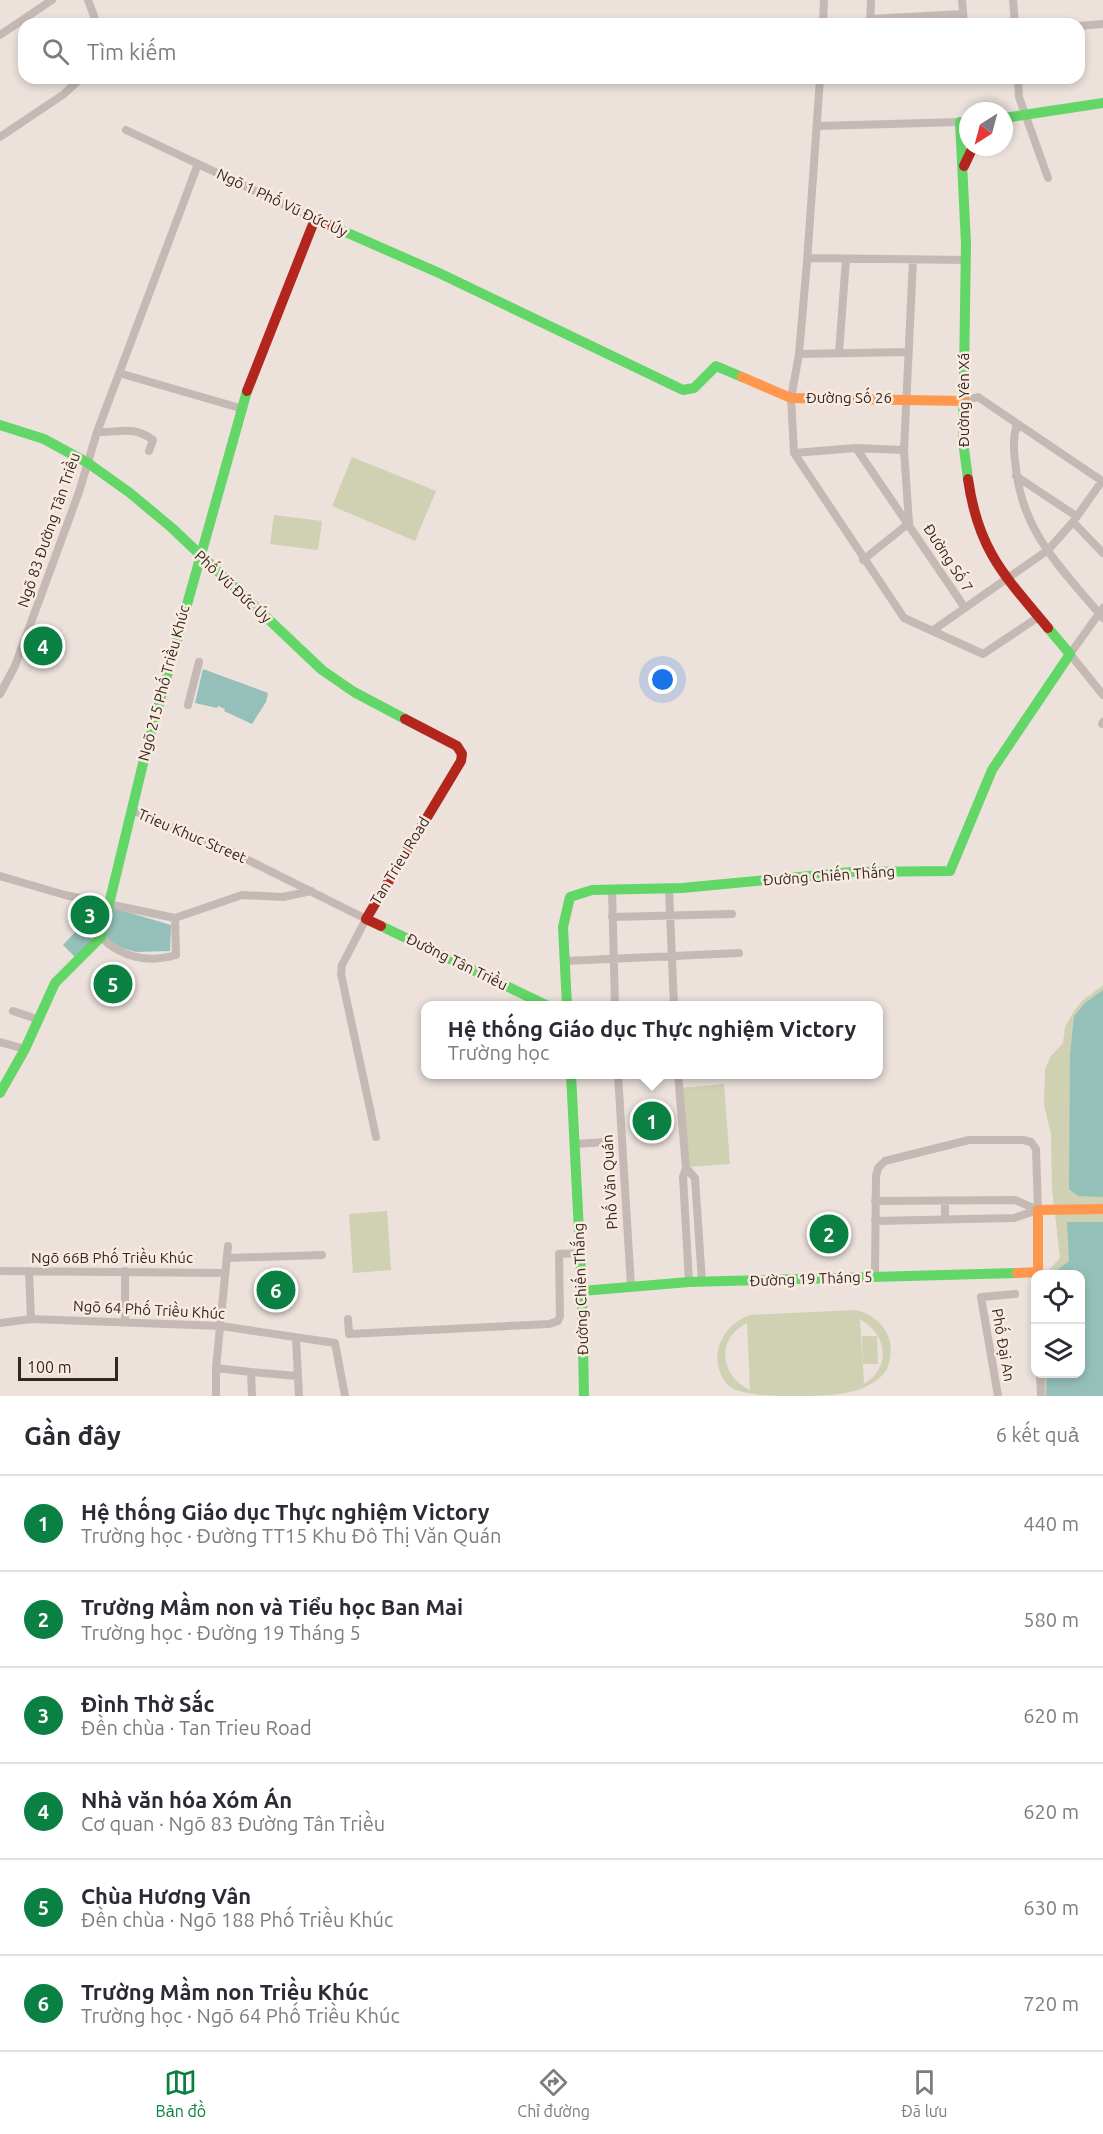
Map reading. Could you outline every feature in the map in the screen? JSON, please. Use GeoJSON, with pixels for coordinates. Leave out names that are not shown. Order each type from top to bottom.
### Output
{"type":"FeatureCollection","features":[{"type":"Feature","properties":{"kind":"street"},"geometry":{"type":"LineString","coordinates":[[25,18],[52,0]]}},
{"type":"Feature","properties":{"kind":"street"},"geometry":{"type":"LineString","coordinates":[[88,0],[95,18]]}},
{"type":"Feature","properties":{"kind":"street"},"geometry":{"type":"LineString","coordinates":[[823,18],[824,0]]}},
{"type":"Feature","properties":{"kind":"street"},"geometry":{"type":"LineString","coordinates":[[870,18],[871,0]]}},
{"type":"Feature","properties":{"kind":"street"},"geometry":{"type":"LineString","coordinates":[[962,0],[963,18]]}},
{"type":"Feature","properties":{"kind":"street"},"geometry":{"type":"LineString","coordinates":[[1013,0],[1014,18]]}},
{"type":"Feature","properties":{"kind":"street"},"geometry":{"type":"LineString","coordinates":[[916,18],[963,14]]}},
{"type":"Feature","properties":{"kind":"street"},"geometry":{"type":"LineString","coordinates":[[0,35],[18,23]]}},
{"type":"Feature","properties":{"kind":"street"},"geometry":{"type":"LineString","coordinates":[[1085,26],[1103,24]]}},
{"type":"Feature","properties":{"kind":"street"},"geometry":{"type":"LineString","coordinates":[[0,137],[64,94],[75,84]]}},
{"type":"Feature","properties":{"kind":"street"},"geometry":{"type":"LineString","coordinates":[[820,84],[808,258],[799,354],[791,398],[794,453],[904,618],[983,654],[1037,618]]}},
{"type":"Feature","properties":{"kind":"street"},"geometry":{"type":"LineString","coordinates":[[1018,84],[1019,97],[1028,116],[1047,178]]}},
{"type":"Feature","properties":{"kind":"street"},"geometry":{"type":"LineString","coordinates":[[1013,117],[1103,104]]}},
{"type":"Feature","properties":{"kind":"street"},"geometry":{"type":"LineString","coordinates":[[818,126],[959,122]]}},
{"type":"Feature","properties":{"kind":"street","name":"Ngõ 1 Phố Vũ Đức Úy"},"geometry":{"type":"LineString","coordinates":[[126,129],[315,219],[439,273],[683,390],[694,388],[716,366],[791,398]]}},
{"type":"Feature","properties":{"kind":"street","name":"Đường Yên Xá"},"geometry":{"type":"LineString","coordinates":[[963,156],[966,260],[963,441],[972,507],[980,535],[1007,580],[1103,695]]}},
{"type":"Feature","properties":{"kind":"street","name":"Đường Yên Xá"},"geometry":{"type":"LineString","coordinates":[[962,169],[968,156]]}},
{"type":"Feature","properties":{"kind":"street","name":"Ngõ 83 Đường Tân Triều"},"geometry":{"type":"LineString","coordinates":[[0,694],[15,666],[88,464],[97,432],[198,164]]}},
{"type":"Feature","properties":{"kind":"street","name":"Ngõ 215 Phố Triều Khúc"},"geometry":{"type":"LineString","coordinates":[[132,810],[198,555],[240,408],[315,219]]}},
{"type":"Feature","properties":{"kind":"street"},"geometry":{"type":"LineString","coordinates":[[808,258],[966,260]]}},
{"type":"Feature","properties":{"kind":"street"},"geometry":{"type":"LineString","coordinates":[[839,353],[846,259]]}},
{"type":"Feature","properties":{"kind":"street"},"geometry":{"type":"LineString","coordinates":[[864,560],[909,523],[904,450],[913,260]]}},
{"type":"Feature","properties":{"kind":"street"},"geometry":{"type":"LineString","coordinates":[[799,354],[908,352]]}},
{"type":"Feature","properties":{"kind":"street"},"geometry":{"type":"LineString","coordinates":[[119,373],[240,408]]}},
{"type":"Feature","properties":{"kind":"street"},"geometry":{"type":"LineString","coordinates":[[932,631],[1047,550],[1075,519],[1102,481],[978,397],[964,401]]}},
{"type":"Feature","properties":{"kind":"street","name":"Đường Số 26"},"geometry":{"type":"LineString","coordinates":[[791,398],[964,401]]}},
{"type":"Feature","properties":{"kind":"street"},"geometry":{"type":"LineString","coordinates":[[1017,424],[1012,439],[1016,476],[1028,522],[1047,550],[1102,613],[1070,654]]}},
{"type":"Feature","properties":{"kind":"street","name":"Phố Vũ Đức Úy"},"geometry":{"type":"LineString","coordinates":[[2,428],[36,437],[103,472],[156,515],[289,641],[338,682],[373,703],[447,740],[457,746],[462,754]]}},
{"type":"Feature","properties":{"kind":"street"},"geometry":{"type":"LineString","coordinates":[[97,432],[111,433],[125,429],[148,437],[153,440],[149,451]]}},
{"type":"Feature","properties":{"kind":"street"},"geometry":{"type":"LineString","coordinates":[[794,453],[856,448],[904,450]]}},
{"type":"Feature","properties":{"kind":"street","name":"Đường Số 7"},"geometry":{"type":"LineString","coordinates":[[856,448],[965,608]]}},
{"type":"Feature","properties":{"kind":"street"},"geometry":{"type":"LineString","coordinates":[[1016,476],[1075,519],[1103,553]]}},
{"type":"Feature","properties":{"kind":"street","name":"Đường Chiến Thắng"},"geometry":{"type":"LineString","coordinates":[[567,1001],[563,927],[570,897],[592,890],[669,889],[852,872],[950,871],[992,770],[1070,654]]}},
{"type":"Feature","properties":{"kind":"street"},"geometry":{"type":"LineString","coordinates":[[188,705],[199,662]]}},
{"type":"Feature","properties":{"kind":"street","name":"Tan Trieu Road"},"geometry":{"type":"LineString","coordinates":[[311,891],[366,919],[457,768],[462,754]]}},
{"type":"Feature","properties":{"kind":"street","name":"Trieu Khuc Street"},"geometry":{"type":"LineString","coordinates":[[101,937],[132,810],[232,852],[311,891]]}},
{"type":"Feature","properties":{"kind":"street"},"geometry":{"type":"LineString","coordinates":[[0,876],[175,918],[242,895],[283,897],[311,891]]}},
{"type":"Feature","properties":{"kind":"street"},"geometry":{"type":"LineString","coordinates":[[669,889],[674,1001]]}},
{"type":"Feature","properties":{"kind":"street"},"geometry":{"type":"LineString","coordinates":[[612,890],[615,1001]]}},
{"type":"Feature","properties":{"kind":"street"},"geometry":{"type":"LineString","coordinates":[[612,917],[732,914]]}},
{"type":"Feature","properties":{"kind":"street"},"geometry":{"type":"LineString","coordinates":[[0,1093],[25,1049],[55,983],[101,937],[115,950],[149,959],[176,955],[175,918]]}},
{"type":"Feature","properties":{"kind":"street"},"geometry":{"type":"LineString","coordinates":[[366,919],[342,965],[341,974],[376,1137]]}},
{"type":"Feature","properties":{"kind":"street","name":"Đường Tân Triều"},"geometry":{"type":"LineString","coordinates":[[366,919],[540,1001]]}},
{"type":"Feature","properties":{"kind":"street"},"geometry":{"type":"LineString","coordinates":[[564,961],[739,953]]}},
{"type":"Feature","properties":{"kind":"street"},"geometry":{"type":"LineString","coordinates":[[13,1011],[37,1019]]}},
{"type":"Feature","properties":{"kind":"street"},"geometry":{"type":"LineString","coordinates":[[0,1042],[25,1049]]}},
{"type":"Feature","properties":{"kind":"street","name":"Đường Chiến Thắng"},"geometry":{"type":"LineString","coordinates":[[571,1079],[582,1292],[584,1396]]}},
{"type":"Feature","properties":{"kind":"street","name":"Phố Văn Quán"},"geometry":{"type":"LineString","coordinates":[[618,1079],[631,1287]]}},
{"type":"Feature","properties":{"kind":"street"},"geometry":{"type":"LineString","coordinates":[[678,1079],[686,1168],[683,1177],[689,1282]]}},
{"type":"Feature","properties":{"kind":"street"},"geometry":{"type":"LineString","coordinates":[[875,1276],[875,1201],[878,1168],[885,1161],[969,1140],[1023,1140],[1031,1142],[1036,1149],[1038,1270]]}},
{"type":"Feature","properties":{"kind":"street"},"geometry":{"type":"LineString","coordinates":[[575,1144],[606,1142]]}},
{"type":"Feature","properties":{"kind":"street"},"geometry":{"type":"LineString","coordinates":[[686,1168],[695,1178],[702,1282]]}},
{"type":"Feature","properties":{"kind":"street"},"geometry":{"type":"LineString","coordinates":[[875,1201],[1015,1200],[1038,1210]]}},
{"type":"Feature","properties":{"kind":"street"},"geometry":{"type":"LineString","coordinates":[[945,1201],[945,1219]]}},
{"type":"Feature","properties":{"kind":"street"},"geometry":{"type":"LineString","coordinates":[[875,1221],[1014,1218],[1038,1210],[1103,1209]]}},
{"type":"Feature","properties":{"kind":"street"},"geometry":{"type":"LineString","coordinates":[[216,1396],[216,1368],[228,1246]]}},
{"type":"Feature","properties":{"kind":"street"},"geometry":{"type":"LineString","coordinates":[[348,1319],[349,1334],[549,1324],[558,1321],[560,1316],[559,1254],[580,1252]]}},
{"type":"Feature","properties":{"kind":"street"},"geometry":{"type":"LineString","coordinates":[[228,1258],[322,1255]]}},
{"type":"Feature","properties":{"kind":"street","name":"Ngõ 66B Phố Triều Khúc"},"geometry":{"type":"LineString","coordinates":[[0,1271],[225,1273]]}},
{"type":"Feature","properties":{"kind":"street"},"geometry":{"type":"LineString","coordinates":[[29,1271],[31,1319]]}},
{"type":"Feature","properties":{"kind":"street"},"geometry":{"type":"LineString","coordinates":[[125,1271],[125,1321]]}},
{"type":"Feature","properties":{"kind":"street","name":"Đường 19 Tháng 5"},"geometry":{"type":"LineString","coordinates":[[582,1292],[689,1282],[1031,1273]]}},
{"type":"Feature","properties":{"kind":"street","name":"Phố Đại An"},"geometry":{"type":"LineString","coordinates":[[998,1396],[981,1297],[1015,1294]]}},
{"type":"Feature","properties":{"kind":"street","name":"Ngõ 64 Phố Triều Khúc"},"geometry":{"type":"LineString","coordinates":[[0,1323],[31,1319],[221,1326],[335,1343],[345,1396]]}},
{"type":"Feature","properties":{"kind":"street"},"geometry":{"type":"LineString","coordinates":[[296,1339],[299,1396]]}},
{"type":"Feature","properties":{"kind":"street"},"geometry":{"type":"LineString","coordinates":[[216,1368],[297,1376]]}},
{"type":"Feature","properties":{"kind":"street"},"geometry":{"type":"LineString","coordinates":[[251,1372],[252,1396]]}},
{"type":"Feature","properties":{"kind":"street"},"geometry":{"type":"LineString","coordinates":[[1040,1378],[1041,1396]]}},
{"type":"Feature","properties":{"kind":"green space"},"geometry":{"type":"Polygon","coordinates":[[[352,457],[436,491],[415,541],[332,506],[352,457]]]}},
{"type":"Feature","properties":{"kind":"green space"},"geometry":{"type":"Polygon","coordinates":[[[274,515],[322,521],[318,550],[270,544],[274,515]]]}},
{"type":"Feature","properties":{"kind":"green space"},"geometry":{"type":"Polygon","coordinates":[[[1103,985],[1103,1396],[1042,1396],[1043,1378],[1085,1378],[1085,1270],[1049,1270],[1060,1258],[1052,1189],[1051,1134],[1044,1105],[1045,1069],[1051,1056],[1063,1043],[1065,1027],[1082,1001],[1103,985]]]}},
{"type":"Feature","properties":{"kind":"green space"},"geometry":{"type":"Polygon","coordinates":[[[724,1084],[730,1164],[688,1167],[680,1088],[724,1084]]]}},
{"type":"Feature","properties":{"kind":"green space"},"geometry":{"type":"Polygon","coordinates":[[[387,1211],[391,1270],[353,1273],[349,1214],[387,1211]]]}},
{"type":"Feature","properties":{"kind":"green space"},"geometry":{"type":"Polygon","coordinates":[[[861,1311],[875,1319],[889,1338],[891,1354],[887,1369],[870,1385],[834,1395],[779,1396],[736,1390],[730,1387],[722,1377],[718,1367],[719,1345],[731,1327],[750,1315],[861,1311]],[[860,1319],[864,1384],[879,1368],[883,1351],[876,1333],[860,1319]],[[747,1323],[730,1338],[725,1357],[732,1376],[750,1390],[747,1323]]]}},
{"type":"Feature","properties":{"kind":"green space"},"geometry":{"type":"Polygon","coordinates":[[[862,1336],[877,1336],[878,1364],[863,1364],[862,1336]]]}},
{"type":"Feature","properties":{"kind":"water"},"geometry":{"type":"Polygon","coordinates":[[[203,669],[268,693],[266,702],[252,724],[218,706],[217,708],[195,703],[203,669]]]}},
{"type":"Feature","properties":{"kind":"water"},"geometry":{"type":"Polygon","coordinates":[[[110,907],[171,925],[170,951],[136,952],[105,943],[110,907]]]}},
{"type":"Feature","properties":{"kind":"water"},"geometry":{"type":"Polygon","coordinates":[[[80,927],[93,940],[76,958],[63,945],[80,927]]]}},
{"type":"Feature","properties":{"kind":"water"},"geometry":{"type":"Polygon","coordinates":[[[1103,990],[1103,1197],[1078,1196],[1069,1189],[1070,1055],[1074,1016],[1085,1003],[1103,990]]]}},
{"type":"Feature","properties":{"kind":"water"},"geometry":{"type":"Polygon","coordinates":[[[1067,1222],[1103,1222],[1103,1396],[1046,1396],[1047,1378],[1085,1378],[1085,1270],[1057,1270],[1069,1261],[1067,1222]]]}},
{"type":"Feature","properties":{"kind":"traffic: fast"},"geometry":{"type":"LineString","coordinates":[[1013,117],[1103,103]]}},
{"type":"Feature","properties":{"kind":"traffic: fast"},"geometry":{"type":"LineString","coordinates":[[962,156],[966,244],[963,441],[968,479]]}},
{"type":"Feature","properties":{"kind":"traffic: fast"},"geometry":{"type":"LineString","coordinates":[[334,227],[439,273],[683,390],[694,388],[716,366],[742,377]]}},
{"type":"Feature","properties":{"kind":"traffic: fast"},"geometry":{"type":"LineString","coordinates":[[0,1093],[25,1049],[55,983],[101,937],[147,747],[247,391]]}},
{"type":"Feature","properties":{"kind":"traffic: fast"},"geometry":{"type":"LineString","coordinates":[[0,425],[44,439],[88,463],[130,493],[172,528],[322,670],[354,692],[405,719]]}},
{"type":"Feature","properties":{"kind":"traffic: fast"},"geometry":{"type":"LineString","coordinates":[[567,1001],[563,927],[570,897],[592,890],[682,888],[852,872],[950,871],[992,770],[1070,654],[1048,628]]}},
{"type":"Feature","properties":{"kind":"traffic: fast"},"geometry":{"type":"LineString","coordinates":[[381,926],[538,1001]]}},
{"type":"Feature","properties":{"kind":"traffic: fast"},"geometry":{"type":"LineString","coordinates":[[571,1079],[582,1291],[584,1396]]}},
{"type":"Feature","properties":{"kind":"traffic: fast"},"geometry":{"type":"LineString","coordinates":[[582,1291],[689,1282],[1017,1273]]}},
{"type":"Feature","properties":{"kind":"traffic: slow"},"geometry":{"type":"LineString","coordinates":[[742,377],[791,398],[964,401]]}},
{"type":"Feature","properties":{"kind":"traffic: slow"},"geometry":{"type":"LineString","coordinates":[[1017,1273],[1038,1272],[1038,1210],[1103,1209]]}},
{"type":"Feature","properties":{"kind":"traffic: jam"},"geometry":{"type":"LineString","coordinates":[[964,166],[969,156]]}},
{"type":"Feature","properties":{"kind":"traffic: jam"},"geometry":{"type":"LineString","coordinates":[[247,391],[315,219],[334,227]]}},
{"type":"Feature","properties":{"kind":"traffic: jam"},"geometry":{"type":"LineString","coordinates":[[968,479],[979,525],[995,560],[1048,628]]}},
{"type":"Feature","properties":{"kind":"traffic: jam"},"geometry":{"type":"LineString","coordinates":[[381,926],[366,919],[461,761],[462,754],[457,746],[405,719]]}},
{"type":"Feature","properties":{"kind":"place","name":"Nhà văn hóa Xóm Án"},"geometry":{"type":"Point","coordinates":[43,646]}},
{"type":"Feature","properties":{"kind":"place","name":"Đình Thờ Sắc"},"geometry":{"type":"Point","coordinates":[90,915]}},
{"type":"Feature","properties":{"kind":"place","name":"Chùa Hương Vân"},"geometry":{"type":"Point","coordinates":[113,984]}},
{"type":"Feature","properties":{"kind":"place","name":"Hệ thống Giáo dục Thực nghiệm Victory"},"geometry":{"type":"Point","coordinates":[652,1121]}},
{"type":"Feature","properties":{"kind":"place","name":"Trường Mầm non và Tiểu học Ban Mai"},"geometry":{"type":"Point","coordinates":[829,1234]}},
{"type":"Feature","properties":{"kind":"place","name":"Trường Mầm non Triều Khúc"},"geometry":{"type":"Point","coordinates":[276,1290]}}]}
